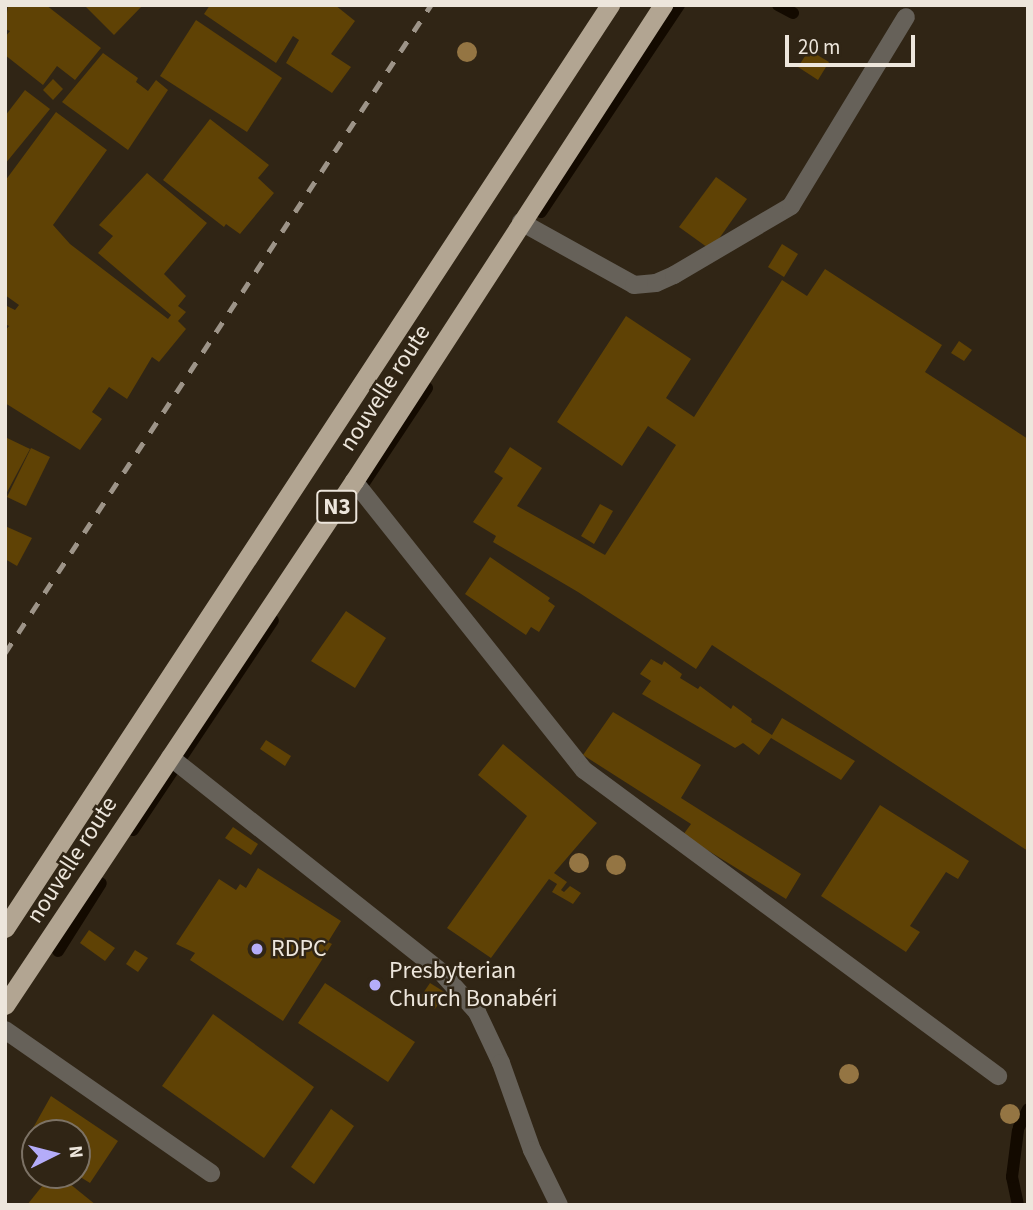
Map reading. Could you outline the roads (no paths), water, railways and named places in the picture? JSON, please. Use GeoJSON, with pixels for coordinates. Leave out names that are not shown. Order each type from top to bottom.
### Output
{"type":"FeatureCollection","features":[{"type":"Feature","properties":{"kind":"highway","name":"nouvelle route"},"geometry":{"type":"LineString","coordinates":[[5,928],[610,5]]}},
{"type":"Feature","properties":{"kind":"highway","name":"nouvelle route"},"geometry":{"type":"LineString","coordinates":[[5,1005],[354,481],[663,5]]}},
{"type":"Feature","properties":{"kind":"street"},"geometry":{"type":"LineString","coordinates":[[521,222],[634,285],[656,283],[674,275],[790,206],[906,17]]}},
{"type":"Feature","properties":{"kind":"street"},"geometry":{"type":"LineString","coordinates":[[354,481],[584,770],[998,1076]]}},
{"type":"Feature","properties":{"kind":"street"},"geometry":{"type":"LineString","coordinates":[[170,757],[441,972],[477,1012],[501,1063],[532,1150],[559,1205]]}},
{"type":"Feature","properties":{"kind":"street"},"geometry":{"type":"LineString","coordinates":[[5,1030],[211,1173]]}},
{"type":"Feature","properties":{"kind":"waterway"},"geometry":{"type":"LineString","coordinates":[[541,212],[679,5]]}},
{"type":"Feature","properties":{"kind":"waterway"},"geometry":{"type":"LineString","coordinates":[[778,5],[793,13]]}},
{"type":"Feature","properties":{"kind":"waterway"},"geometry":{"type":"LineString","coordinates":[[364,483],[427,388]]}},
{"type":"Feature","properties":{"kind":"waterway"},"geometry":{"type":"LineString","coordinates":[[133,830],[273,620]]}},
{"type":"Feature","properties":{"kind":"waterway"},"geometry":{"type":"LineString","coordinates":[[58,951],[101,883]]}},
{"type":"Feature","properties":{"kind":"waterway"},"geometry":{"type":"LineString","coordinates":[[1019,1127],[1028,1109]]}},
{"type":"Feature","properties":{"kind":"waterway"},"geometry":{"type":"LineString","coordinates":[[1018,1130],[1012,1177],[1018,1205]]}},
{"type":"Feature","properties":{"kind":"railway"},"geometry":{"type":"LineString","coordinates":[[5,653],[431,5]]}},
{"type":"Feature","properties":{"kind":"place","name":"RDPC"},"geometry":{"type":"Point","coordinates":[257,949]}},
{"type":"Feature","properties":{"kind":"place","name":"Presbyterian Church Bonabéri"},"geometry":{"type":"Point","coordinates":[375,985]}}]}
